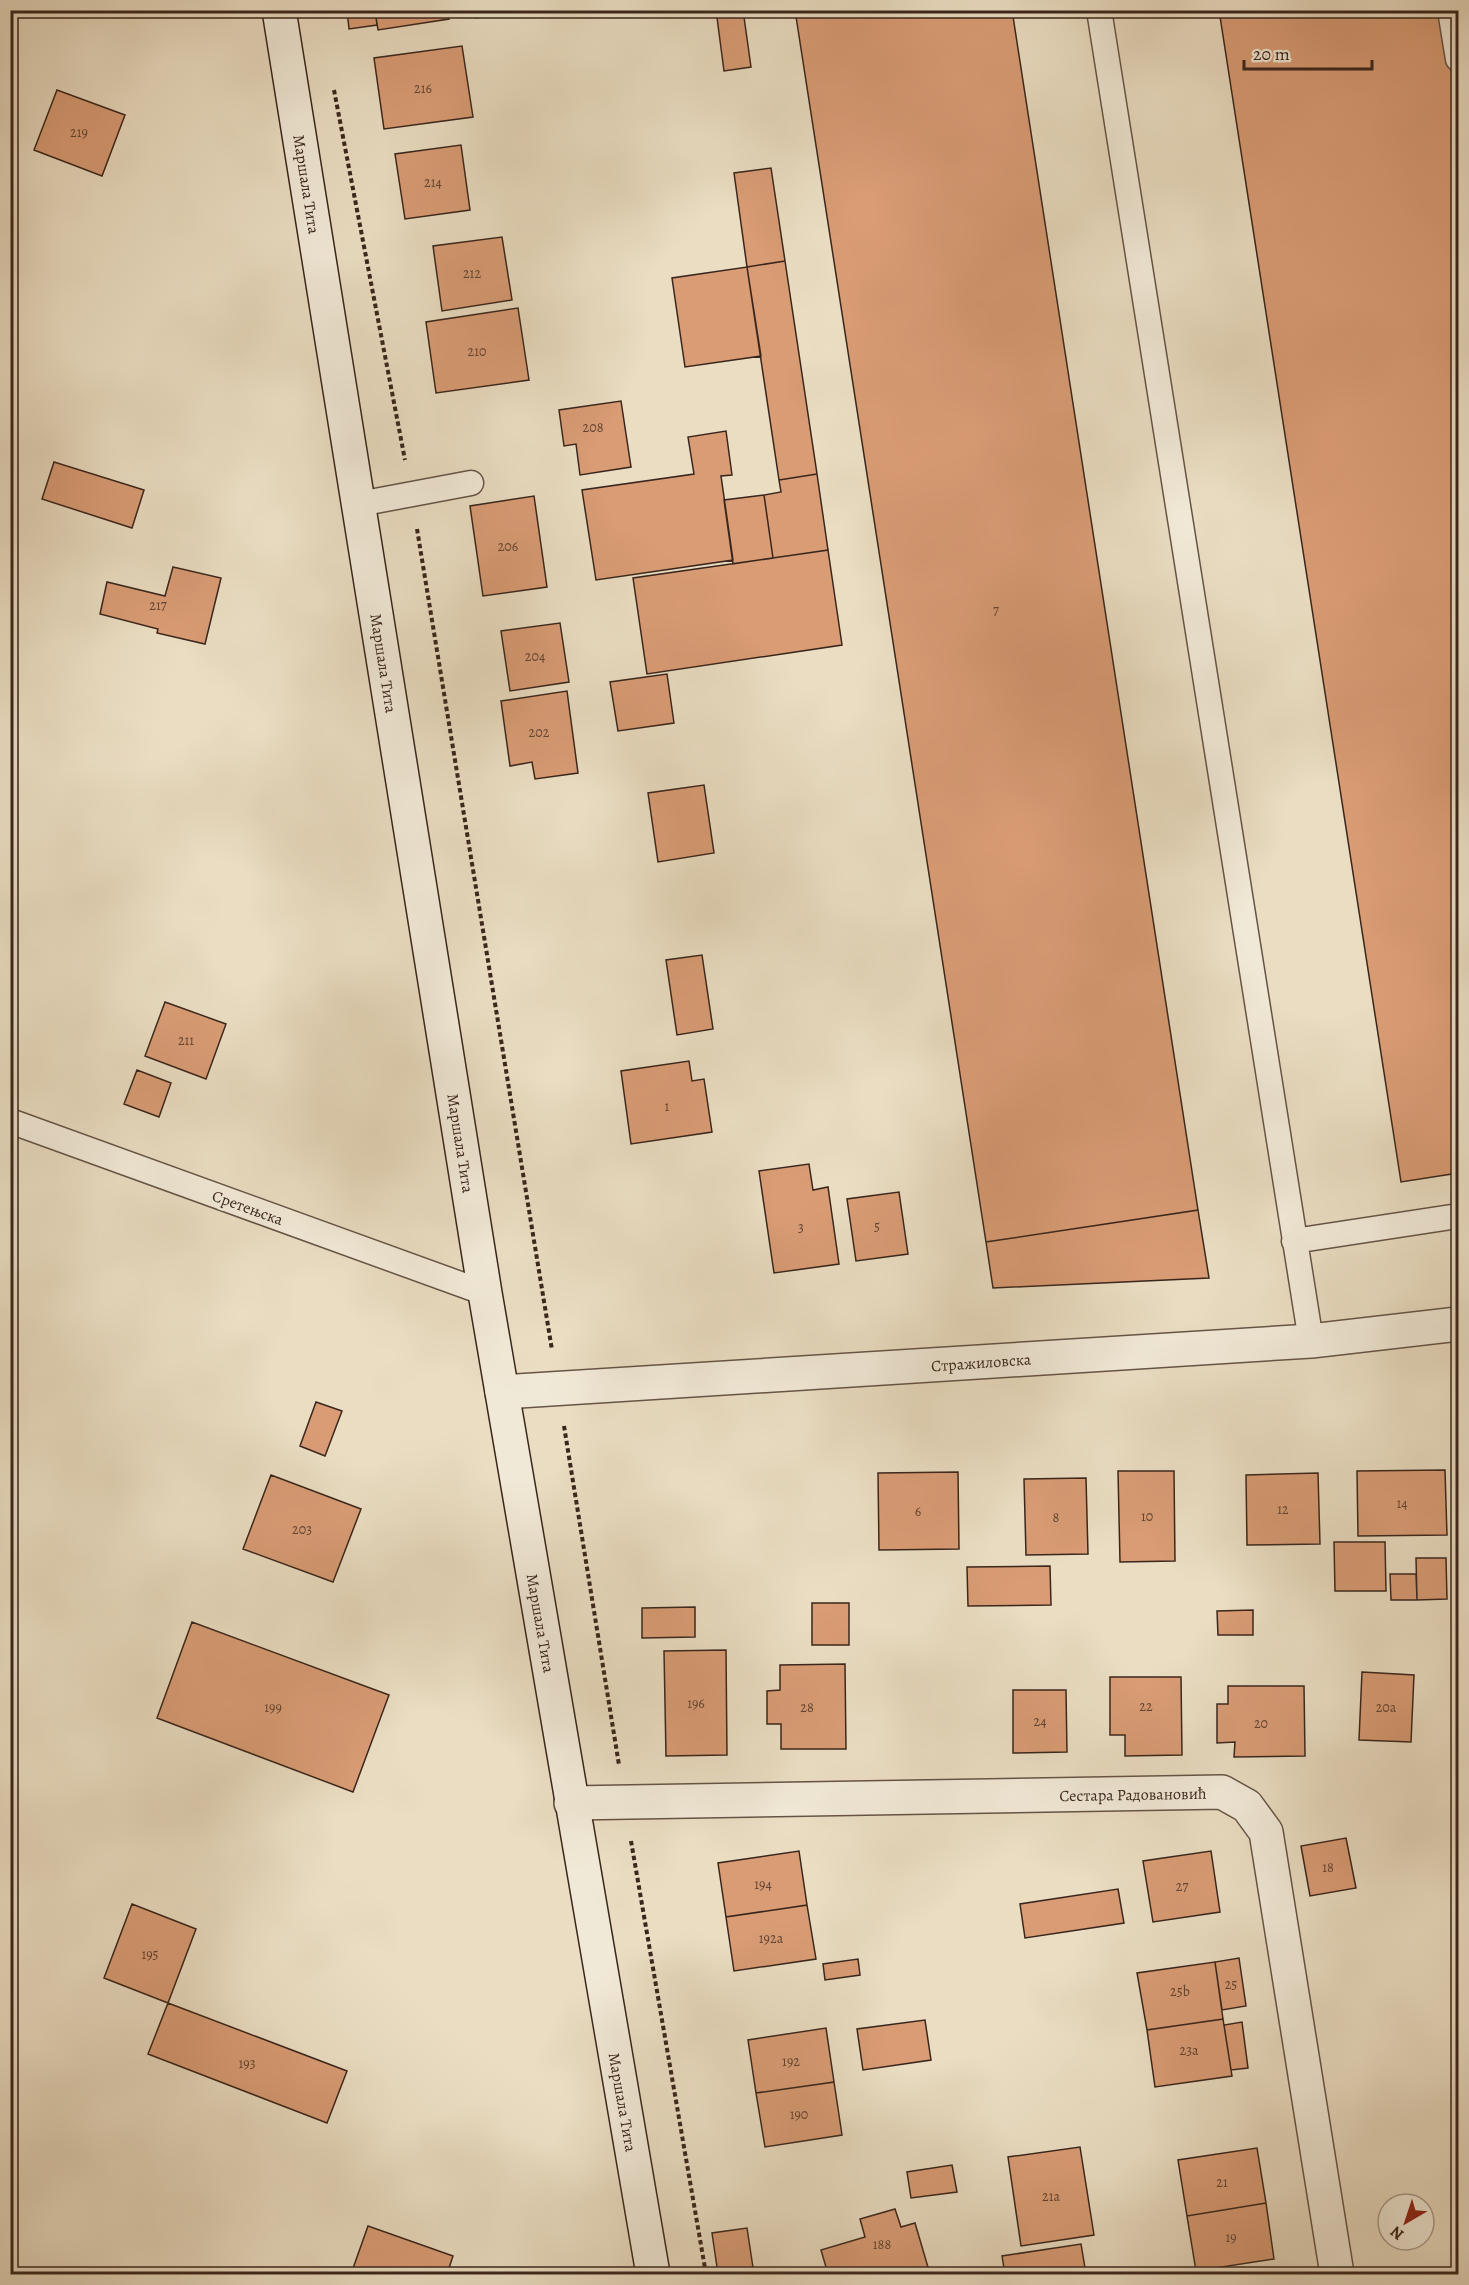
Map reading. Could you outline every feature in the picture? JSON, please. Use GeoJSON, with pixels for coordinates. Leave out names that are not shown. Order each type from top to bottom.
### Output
{"type":"FeatureCollection","features":[{"type":"Feature","properties":{"kind":"main road","name":"Маршала Тита"},"geometry":{"type":"LineString","coordinates":[[279,10],[485,1293],[653,2274]]}},
{"type":"Feature","properties":{"kind":"main road","name":"Стражиловска"},"geometry":{"type":"LineString","coordinates":[[502,1392],[1311,1341],[1458,1324]]}},
{"type":"Feature","properties":{"kind":"main road","name":"Сестара Радовановић"},"geometry":{"type":"LineString","coordinates":[[571,1803],[1222,1792],[1247,1806],[1266,1832],[1337,2274]]}},
{"type":"Feature","properties":{"kind":"lane"},"geometry":{"type":"LineString","coordinates":[[1099,10],[1311,1341]]}},
{"type":"Feature","properties":{"kind":"lane"},"geometry":{"type":"LineString","coordinates":[[1450,10],[1458,59]]}},
{"type":"Feature","properties":{"kind":"lane"},"geometry":{"type":"LineString","coordinates":[[359,504],[471,483]]}},
{"type":"Feature","properties":{"kind":"lane","name":"Сретењска"},"geometry":{"type":"LineString","coordinates":[[10,1121],[485,1293]]}},
{"type":"Feature","properties":{"kind":"lane"},"geometry":{"type":"LineString","coordinates":[[1294,1241],[1458,1216]]}},
{"type":"Feature","properties":{"kind":"path"},"geometry":{"type":"LineString","coordinates":[[333,81],[411,494],[625,1802],[706,2274]]}},
{"type":"Feature","properties":{"kind":"building"},"geometry":{"type":"Polygon","coordinates":[[[347,10],[375,10],[377,25],[349,29],[347,10]]]}},
{"type":"Feature","properties":{"kind":"building"},"geometry":{"type":"Polygon","coordinates":[[[375,10],[448,10],[449,19],[378,30],[375,10]]]}},
{"type":"Feature","properties":{"kind":"building"},"geometry":{"type":"Polygon","coordinates":[[[475,10],[525,10],[476,18],[475,10]]]}},
{"type":"Feature","properties":{"kind":"building"},"geometry":{"type":"Polygon","coordinates":[[[716,10],[743,10],[751,67],[724,71],[716,10]]]}},
{"type":"Feature","properties":{"kind":"building"},"geometry":{"type":"Polygon","coordinates":[[[795,10],[1012,10],[1198,1210],[986,1242],[795,10]]]}},
{"type":"Feature","properties":{"kind":"building"},"geometry":{"type":"Polygon","coordinates":[[[1219,10],[1442,10],[1458,113],[1458,1173],[1401,1182],[1219,10]]]}},
{"type":"Feature","properties":{"kind":"building"},"geometry":{"type":"Polygon","coordinates":[[[462,46],[473,117],[384,129],[374,58],[462,46]]]}},
{"type":"Feature","properties":{"kind":"building"},"geometry":{"type":"Polygon","coordinates":[[[57,90],[125,115],[102,176],[34,150],[57,90]]]}},
{"type":"Feature","properties":{"kind":"building"},"geometry":{"type":"Polygon","coordinates":[[[461,145],[470,210],[405,219],[395,154],[461,145]]]}},
{"type":"Feature","properties":{"kind":"building"},"geometry":{"type":"Polygon","coordinates":[[[771,168],[785,261],[747,267],[734,173],[771,168]]]}},
{"type":"Feature","properties":{"kind":"building"},"geometry":{"type":"Polygon","coordinates":[[[502,237],[512,300],[442,311],[433,246],[502,237]]]}},
{"type":"Feature","properties":{"kind":"building"},"geometry":{"type":"Polygon","coordinates":[[[785,261],[817,474],[779,480],[747,267],[785,261]]]}},
{"type":"Feature","properties":{"kind":"building"},"geometry":{"type":"Polygon","coordinates":[[[747,267],[761,356],[685,367],[672,278],[747,267]]]}},
{"type":"Feature","properties":{"kind":"building"},"geometry":{"type":"Polygon","coordinates":[[[518,308],[529,380],[436,393],[426,322],[518,308]]]}},
{"type":"Feature","properties":{"kind":"building"},"geometry":{"type":"Polygon","coordinates":[[[621,401],[631,467],[580,475],[576,444],[564,446],[559,410],[621,401]]]}},
{"type":"Feature","properties":{"kind":"building"},"geometry":{"type":"Polygon","coordinates":[[[726,431],[732,475],[721,476],[733,560],[596,580],[582,490],[694,474],[688,437],[726,431]]]}},
{"type":"Feature","properties":{"kind":"building"},"geometry":{"type":"Polygon","coordinates":[[[54,462],[144,490],[132,528],[42,499],[54,462]]]}},
{"type":"Feature","properties":{"kind":"building"},"geometry":{"type":"Polygon","coordinates":[[[817,474],[828,550],[773,558],[764,495],[781,492],[779,480],[817,474]]]}},
{"type":"Feature","properties":{"kind":"building"},"geometry":{"type":"Polygon","coordinates":[[[764,495],[773,558],[733,564],[724,500],[764,495]]]}},
{"type":"Feature","properties":{"kind":"building"},"geometry":{"type":"Polygon","coordinates":[[[534,496],[547,587],[483,596],[470,506],[534,496]]]}},
{"type":"Feature","properties":{"kind":"building"},"geometry":{"type":"Polygon","coordinates":[[[828,550],[842,645],[647,674],[633,578],[828,550]]]}},
{"type":"Feature","properties":{"kind":"building"},"geometry":{"type":"Polygon","coordinates":[[[173,567],[221,578],[205,644],[157,633],[158,629],[100,614],[107,582],[165,596],[173,567]]]}},
{"type":"Feature","properties":{"kind":"building"},"geometry":{"type":"Polygon","coordinates":[[[560,623],[569,682],[510,691],[501,631],[560,623]]]}},
{"type":"Feature","properties":{"kind":"building"},"geometry":{"type":"Polygon","coordinates":[[[667,674],[674,723],[618,731],[610,682],[667,674]]]}},
{"type":"Feature","properties":{"kind":"building"},"geometry":{"type":"Polygon","coordinates":[[[567,691],[578,773],[535,779],[532,762],[510,766],[501,701],[567,691]]]}},
{"type":"Feature","properties":{"kind":"building"},"geometry":{"type":"Polygon","coordinates":[[[704,785],[714,853],[658,862],[648,793],[704,785]]]}},
{"type":"Feature","properties":{"kind":"building"},"geometry":{"type":"Polygon","coordinates":[[[702,955],[713,1029],[677,1035],[666,960],[702,955]]]}},
{"type":"Feature","properties":{"kind":"building"},"geometry":{"type":"Polygon","coordinates":[[[165,1002],[226,1024],[206,1079],[145,1056],[165,1002]]]}},
{"type":"Feature","properties":{"kind":"building"},"geometry":{"type":"Polygon","coordinates":[[[689,1061],[692,1081],[704,1079],[712,1132],[631,1144],[621,1071],[689,1061]]]}},
{"type":"Feature","properties":{"kind":"building"},"geometry":{"type":"Polygon","coordinates":[[[137,1070],[171,1083],[159,1117],[124,1104],[137,1070]]]}},
{"type":"Feature","properties":{"kind":"building"},"geometry":{"type":"Polygon","coordinates":[[[809,1164],[813,1190],[828,1187],[839,1264],[774,1273],[759,1171],[809,1164]]]}},
{"type":"Feature","properties":{"kind":"building"},"geometry":{"type":"Polygon","coordinates":[[[899,1192],[908,1254],[856,1261],[847,1199],[899,1192]]]}},
{"type":"Feature","properties":{"kind":"building"},"geometry":{"type":"Polygon","coordinates":[[[1198,1210],[1209,1278],[993,1288],[986,1242],[1198,1210]]]}},
{"type":"Feature","properties":{"kind":"building"},"geometry":{"type":"Polygon","coordinates":[[[316,1402],[342,1411],[325,1456],[300,1446],[316,1402]]]}},
{"type":"Feature","properties":{"kind":"building"},"geometry":{"type":"Polygon","coordinates":[[[1445,1470],[1447,1535],[1358,1536],[1357,1471],[1445,1470]]]}},
{"type":"Feature","properties":{"kind":"building"},"geometry":{"type":"Polygon","coordinates":[[[1118,1471],[1174,1471],[1175,1561],[1120,1562],[1118,1471]]]}},
{"type":"Feature","properties":{"kind":"building"},"geometry":{"type":"Polygon","coordinates":[[[958,1472],[959,1549],[879,1550],[878,1473],[958,1472]]]}},
{"type":"Feature","properties":{"kind":"building"},"geometry":{"type":"Polygon","coordinates":[[[1318,1473],[1320,1544],[1247,1545],[1246,1475],[1318,1473]]]}},
{"type":"Feature","properties":{"kind":"building"},"geometry":{"type":"Polygon","coordinates":[[[271,1475],[361,1509],[333,1582],[243,1549],[271,1475]]]}},
{"type":"Feature","properties":{"kind":"building"},"geometry":{"type":"Polygon","coordinates":[[[1086,1478],[1088,1554],[1026,1555],[1024,1479],[1086,1478]]]}},
{"type":"Feature","properties":{"kind":"building"},"geometry":{"type":"Polygon","coordinates":[[[1334,1542],[1385,1542],[1386,1591],[1335,1591],[1334,1542]]]}},
{"type":"Feature","properties":{"kind":"building"},"geometry":{"type":"Polygon","coordinates":[[[1416,1558],[1446,1558],[1447,1599],[1417,1600],[1416,1558]]]}},
{"type":"Feature","properties":{"kind":"building"},"geometry":{"type":"Polygon","coordinates":[[[1050,1566],[1051,1605],[968,1606],[967,1567],[1050,1566]]]}},
{"type":"Feature","properties":{"kind":"building"},"geometry":{"type":"Polygon","coordinates":[[[1390,1574],[1416,1574],[1417,1600],[1391,1600],[1390,1574]]]}},
{"type":"Feature","properties":{"kind":"building"},"geometry":{"type":"Polygon","coordinates":[[[812,1603],[849,1603],[849,1645],[812,1645],[812,1603]]]}},
{"type":"Feature","properties":{"kind":"building"},"geometry":{"type":"Polygon","coordinates":[[[695,1607],[695,1637],[642,1638],[642,1608],[695,1607]]]}},
{"type":"Feature","properties":{"kind":"building"},"geometry":{"type":"Polygon","coordinates":[[[1253,1610],[1253,1635],[1218,1635],[1217,1611],[1253,1610]]]}},
{"type":"Feature","properties":{"kind":"building"},"geometry":{"type":"Polygon","coordinates":[[[192,1622],[389,1695],[353,1792],[157,1718],[192,1622]]]}},
{"type":"Feature","properties":{"kind":"building"},"geometry":{"type":"Polygon","coordinates":[[[726,1650],[727,1755],[666,1756],[664,1651],[726,1650]]]}},
{"type":"Feature","properties":{"kind":"building"},"geometry":{"type":"Polygon","coordinates":[[[845,1664],[846,1749],[781,1749],[781,1724],[767,1724],[767,1691],[780,1690],[780,1665],[845,1664]]]}},
{"type":"Feature","properties":{"kind":"building"},"geometry":{"type":"Polygon","coordinates":[[[1362,1672],[1414,1675],[1411,1742],[1359,1740],[1362,1672]]]}},
{"type":"Feature","properties":{"kind":"building"},"geometry":{"type":"Polygon","coordinates":[[[1110,1677],[1181,1677],[1182,1755],[1125,1756],[1125,1735],[1110,1735],[1110,1677]]]}},
{"type":"Feature","properties":{"kind":"building"},"geometry":{"type":"Polygon","coordinates":[[[1228,1686],[1304,1686],[1305,1756],[1234,1757],[1235,1742],[1217,1743],[1217,1704],[1228,1704],[1228,1686]]]}},
{"type":"Feature","properties":{"kind":"building"},"geometry":{"type":"Polygon","coordinates":[[[1013,1690],[1066,1690],[1067,1752],[1013,1753],[1013,1690]]]}},
{"type":"Feature","properties":{"kind":"building"},"geometry":{"type":"Polygon","coordinates":[[[1346,1838],[1356,1888],[1310,1896],[1301,1846],[1346,1838]]]}},
{"type":"Feature","properties":{"kind":"building"},"geometry":{"type":"Polygon","coordinates":[[[799,1851],[807,1905],[726,1917],[718,1863],[799,1851]]]}},
{"type":"Feature","properties":{"kind":"building"},"geometry":{"type":"Polygon","coordinates":[[[1211,1851],[1220,1912],[1153,1922],[1143,1861],[1211,1851]]]}},
{"type":"Feature","properties":{"kind":"building"},"geometry":{"type":"Polygon","coordinates":[[[1118,1889],[1124,1923],[1025,1938],[1020,1904],[1118,1889]]]}},
{"type":"Feature","properties":{"kind":"building"},"geometry":{"type":"Polygon","coordinates":[[[132,1904],[196,1929],[168,2003],[104,1978],[132,1904]]]}},
{"type":"Feature","properties":{"kind":"building"},"geometry":{"type":"Polygon","coordinates":[[[807,1905],[816,1959],[734,1971],[726,1917],[807,1905]]]}},
{"type":"Feature","properties":{"kind":"building"},"geometry":{"type":"Polygon","coordinates":[[[1239,1958],[1246,2006],[1222,2010],[1215,1962],[1239,1958]]]}},
{"type":"Feature","properties":{"kind":"building"},"geometry":{"type":"Polygon","coordinates":[[[858,1959],[860,1975],[825,1980],[823,1964],[858,1959]]]}},
{"type":"Feature","properties":{"kind":"building"},"geometry":{"type":"Polygon","coordinates":[[[1215,1962],[1223,2019],[1147,2030],[1137,1973],[1215,1962]]]}},
{"type":"Feature","properties":{"kind":"building"},"geometry":{"type":"Polygon","coordinates":[[[168,2003],[347,2071],[327,2123],[148,2054],[168,2003]]]}},
{"type":"Feature","properties":{"kind":"building"},"geometry":{"type":"Polygon","coordinates":[[[1223,2019],[1232,2076],[1155,2087],[1147,2030],[1223,2019]]]}},
{"type":"Feature","properties":{"kind":"building"},"geometry":{"type":"Polygon","coordinates":[[[925,2020],[931,2060],[863,2070],[857,2029],[925,2020]]]}},
{"type":"Feature","properties":{"kind":"building"},"geometry":{"type":"Polygon","coordinates":[[[1242,2022],[1248,2068],[1231,2070],[1224,2025],[1242,2022]]]}},
{"type":"Feature","properties":{"kind":"building"},"geometry":{"type":"Polygon","coordinates":[[[826,2028],[834,2082],[756,2093],[748,2040],[826,2028]]]}},
{"type":"Feature","properties":{"kind":"building"},"geometry":{"type":"Polygon","coordinates":[[[834,2082],[842,2135],[765,2147],[756,2093],[834,2082]]]}},
{"type":"Feature","properties":{"kind":"building"},"geometry":{"type":"Polygon","coordinates":[[[1080,2147],[1094,2235],[1021,2246],[1008,2157],[1080,2147]]]}},
{"type":"Feature","properties":{"kind":"building"},"geometry":{"type":"Polygon","coordinates":[[[1257,2148],[1266,2203],[1187,2216],[1178,2160],[1257,2148]]]}},
{"type":"Feature","properties":{"kind":"building"},"geometry":{"type":"Polygon","coordinates":[[[952,2165],[957,2192],[911,2198],[907,2172],[952,2165]]]}},
{"type":"Feature","properties":{"kind":"building"},"geometry":{"type":"Polygon","coordinates":[[[1266,2203],[1274,2259],[1196,2271],[1187,2216],[1266,2203]]]}},
{"type":"Feature","properties":{"kind":"building"},"geometry":{"type":"Polygon","coordinates":[[[895,2209],[901,2227],[915,2223],[930,2274],[828,2274],[821,2250],[865,2237],[860,2219],[895,2209]]]}},
{"type":"Feature","properties":{"kind":"building"},"geometry":{"type":"Polygon","coordinates":[[[368,2226],[453,2256],[447,2274],[351,2274],[368,2226]]]}},
{"type":"Feature","properties":{"kind":"building"},"geometry":{"type":"Polygon","coordinates":[[[747,2228],[754,2274],[718,2274],[712,2233],[747,2228]]]}},
{"type":"Feature","properties":{"kind":"building"},"geometry":{"type":"Polygon","coordinates":[[[1081,2244],[1086,2274],[1005,2274],[1002,2256],[1081,2244]]]}}]}
